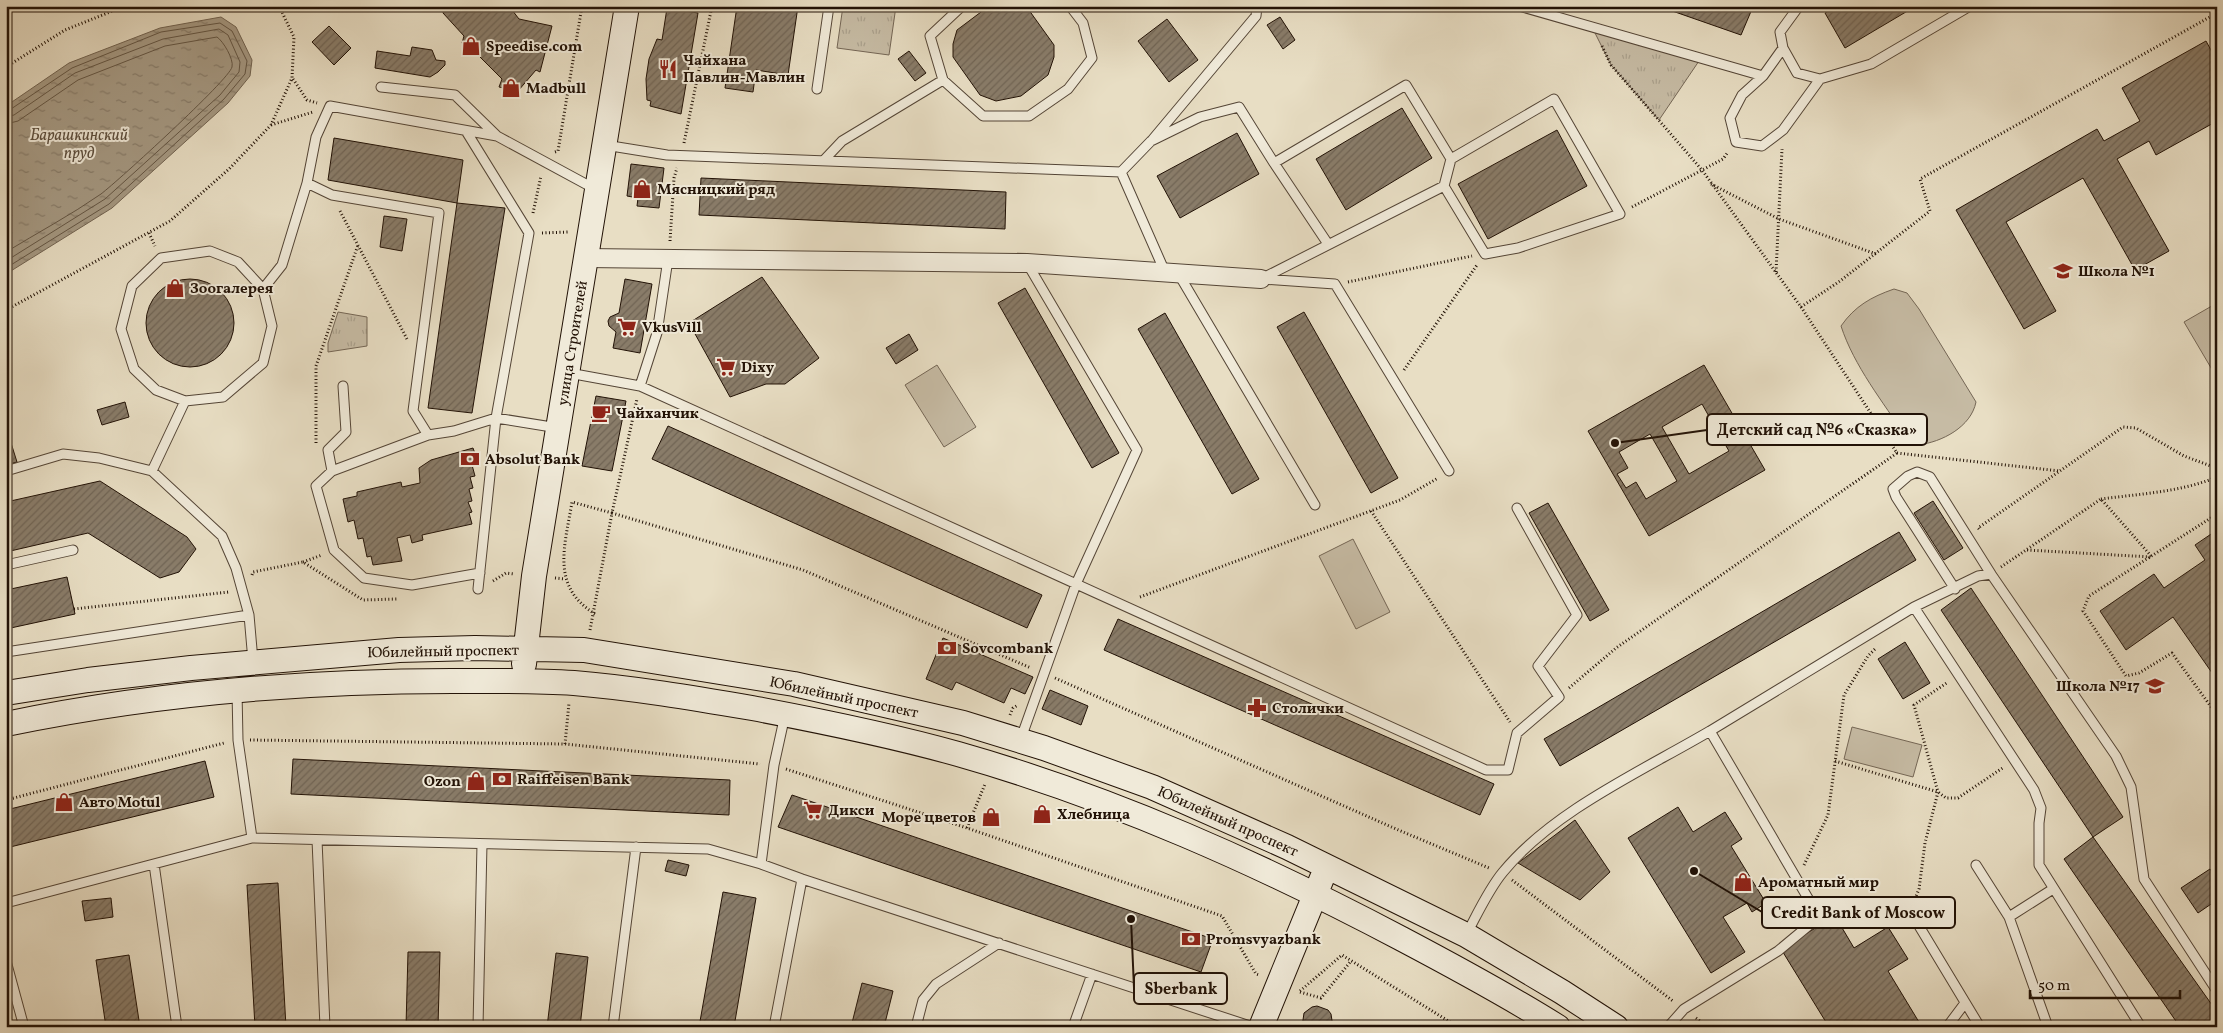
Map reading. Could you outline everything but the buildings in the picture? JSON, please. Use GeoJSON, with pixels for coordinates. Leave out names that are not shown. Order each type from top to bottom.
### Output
{"type":"FeatureCollection","features":[{"type":"Feature","properties":{"kind":"main road","name":"улица Строителей"},"geometry":{"type":"LineString","coordinates":[[522,680],[534,576],[569,373],[585,258],[627,6]]}},
{"type":"Feature","properties":{"kind":"main road","name":"Юбилейный проспект"},"geometry":{"type":"LineString","coordinates":[[6,693],[88,680],[253,662],[399,650],[475,648],[584,650],[794,684],[962,723],[1152,787],[1327,866],[1466,935],[1562,992],[1616,1027]]}},
{"type":"Feature","properties":{"kind":"main road","name":"Юбилейный проспект"},"geometry":{"type":"LineString","coordinates":[[6,724],[92,708],[237,691],[402,681],[522,680],[575,683],[676,695],[785,714],[956,754],[1032,777],[1157,823],[1315,893],[1500,991],[1558,1027]]}},
{"type":"Feature","properties":{"kind":"main road"},"geometry":{"type":"LineString","coordinates":[[1261,1027],[1327,866]]}},
{"type":"Feature","properties":{"kind":"street"},"geometry":{"type":"LineString","coordinates":[[585,258],[1027,263],[1261,279]]}},
{"type":"Feature","properties":{"kind":"lane"},"geometry":{"type":"LineString","coordinates":[[817,89],[829,6]]}},
{"type":"Feature","properties":{"kind":"lane"},"geometry":{"type":"LineString","coordinates":[[962,6],[930,36],[943,80],[983,116],[1029,116],[1068,89],[1092,58],[1082,23],[1070,6]]}},
{"type":"Feature","properties":{"kind":"lane"},"geometry":{"type":"LineString","coordinates":[[605,145],[666,155],[825,159],[1121,172],[1151,141],[1256,16],[1258,6]]}},
{"type":"Feature","properties":{"kind":"lane"},"geometry":{"type":"LineString","coordinates":[[1519,6],[1763,76]]}},
{"type":"Feature","properties":{"kind":"lane"},"geometry":{"type":"LineString","coordinates":[[1799,6],[1780,32],[1783,48],[1797,73],[1820,79],[1871,64],[1970,6]]}},
{"type":"Feature","properties":{"kind":"lane"},"geometry":{"type":"LineString","coordinates":[[1783,48],[1763,76],[1742,95],[1730,118],[1736,142],[1762,146],[1783,130],[1820,79]]}},
{"type":"Feature","properties":{"kind":"lane"},"geometry":{"type":"LineString","coordinates":[[825,159],[842,141],[943,80]]}},
{"type":"Feature","properties":{"kind":"lane"},"geometry":{"type":"LineString","coordinates":[[1274,163],[1406,85],[1451,159]]}},
{"type":"Feature","properties":{"kind":"lane"},"geometry":{"type":"LineString","coordinates":[[381,87],[455,95],[497,136],[597,191]]}},
{"type":"Feature","properties":{"kind":"lane"},"geometry":{"type":"LineString","coordinates":[[1554,99],[1620,214],[1518,248],[1485,254],[1444,186],[1451,159],[1554,99]]}},
{"type":"Feature","properties":{"kind":"lane"},"geometry":{"type":"LineString","coordinates":[[263,289],[282,265],[307,183],[316,137],[330,106],[497,136]]}},
{"type":"Feature","properties":{"kind":"lane"},"geometry":{"type":"LineString","coordinates":[[1151,141],[1200,117],[1239,107],[1328,244]]}},
{"type":"Feature","properties":{"kind":"lane"},"geometry":{"type":"LineString","coordinates":[[466,131],[529,233],[496,418],[478,589]]}},
{"type":"Feature","properties":{"kind":"lane"},"geometry":{"type":"LineString","coordinates":[[1121,172],[1172,273],[1315,505]]}},
{"type":"Feature","properties":{"kind":"lane"},"geometry":{"type":"LineString","coordinates":[[307,183],[332,195],[439,213],[413,411],[428,435]]}},
{"type":"Feature","properties":{"kind":"lane"},"geometry":{"type":"LineString","coordinates":[[1261,279],[1444,186]]}},
{"type":"Feature","properties":{"kind":"lane"},"geometry":{"type":"LineString","coordinates":[[210,251],[238,262],[263,289],[272,326],[263,363],[223,397],[185,401],[156,390],[134,369],[121,329],[132,286],[161,258],[210,251]]}},
{"type":"Feature","properties":{"kind":"lane"},"geometry":{"type":"LineString","coordinates":[[640,386],[657,333],[668,259]]}},
{"type":"Feature","properties":{"kind":"lane"},"geometry":{"type":"LineString","coordinates":[[1020,741],[1076,584],[1137,450],[1027,263]]}},
{"type":"Feature","properties":{"kind":"lane"},"geometry":{"type":"LineString","coordinates":[[1261,279],[1335,284],[1449,471]]}},
{"type":"Feature","properties":{"kind":"lane"},"geometry":{"type":"LineString","coordinates":[[569,373],[640,386],[1486,770],[1508,770],[1517,733],[1559,697],[1538,666],[1577,615],[1517,508]]}},
{"type":"Feature","properties":{"kind":"lane"},"geometry":{"type":"LineString","coordinates":[[332,470],[328,450],[346,432],[343,386]]}},
{"type":"Feature","properties":{"kind":"lane"},"geometry":{"type":"LineString","coordinates":[[152,471],[185,401]]}},
{"type":"Feature","properties":{"kind":"lane"},"geometry":{"type":"LineString","coordinates":[[480,573],[412,585],[364,578],[334,550],[316,486],[332,470],[428,435],[454,431],[496,418],[559,429]]}},
{"type":"Feature","properties":{"kind":"lane"},"geometry":{"type":"LineString","coordinates":[[6,471],[63,454],[99,458],[152,471],[222,536],[236,568],[249,615],[253,662]]}},
{"type":"Feature","properties":{"kind":"lane"},"geometry":{"type":"LineString","coordinates":[[1955,589],[1896,497],[1893,489],[1908,476],[1917,472],[1930,477],[1991,574],[2116,756],[2131,787],[2144,879],[2217,991]]}},
{"type":"Feature","properties":{"kind":"lane"},"geometry":{"type":"LineString","coordinates":[[6,565],[74,550]]}},
{"type":"Feature","properties":{"kind":"lane"},"geometry":{"type":"LineString","coordinates":[[1466,935],[1502,873],[1540,835],[1570,812],[1710,731],[1914,607],[1955,589],[1978,576],[1991,574]]}},
{"type":"Feature","properties":{"kind":"lane"},"geometry":{"type":"LineString","coordinates":[[1914,607],[2034,790],[2041,808],[2039,865],[2141,1027]]}},
{"type":"Feature","properties":{"kind":"lane"},"geometry":{"type":"LineString","coordinates":[[6,652],[249,615]]}},
{"type":"Feature","properties":{"kind":"lane"},"geometry":{"type":"LineString","coordinates":[[237,691],[238,740],[252,838]]}},
{"type":"Feature","properties":{"kind":"lane"},"geometry":{"type":"LineString","coordinates":[[761,864],[774,766],[785,714]]}},
{"type":"Feature","properties":{"kind":"lane"},"geometry":{"type":"LineString","coordinates":[[1710,731],[1796,882],[1819,917]]}},
{"type":"Feature","properties":{"kind":"lane"},"geometry":{"type":"LineString","coordinates":[[6,903],[252,838],[708,849],[761,864],[1253,1027]]}},
{"type":"Feature","properties":{"kind":"lane"},"geometry":{"type":"LineString","coordinates":[[317,840],[325,1027]]}},
{"type":"Feature","properties":{"kind":"lane"},"geometry":{"type":"LineString","coordinates":[[478,1027],[482,844]]}},
{"type":"Feature","properties":{"kind":"lane"},"geometry":{"type":"LineString","coordinates":[[613,1027],[636,847]]}},
{"type":"Feature","properties":{"kind":"lane"},"geometry":{"type":"LineString","coordinates":[[154,864],[178,1027]]}},
{"type":"Feature","properties":{"kind":"lane"},"geometry":{"type":"LineString","coordinates":[[1976,865],[2009,917],[2048,1027]]}},
{"type":"Feature","properties":{"kind":"lane"},"geometry":{"type":"LineString","coordinates":[[774,1027],[802,879]]}},
{"type":"Feature","properties":{"kind":"lane"},"geometry":{"type":"LineString","coordinates":[[2009,917],[2053,889]]}},
{"type":"Feature","properties":{"kind":"lane"},"geometry":{"type":"LineString","coordinates":[[1668,1027],[1684,1009],[1778,951],[1819,917],[1846,902],[1910,911],[1980,1027]]}},
{"type":"Feature","properties":{"kind":"lane"},"geometry":{"type":"LineString","coordinates":[[916,1027],[923,1000],[936,984],[999,943]]}},
{"type":"Feature","properties":{"kind":"lane"},"geometry":{"type":"LineString","coordinates":[[6,961],[24,1027]]}},
{"type":"Feature","properties":{"kind":"lane"},"geometry":{"type":"LineString","coordinates":[[1073,1027],[1092,974]]}},
{"type":"Feature","properties":{"kind":"lane"},"geometry":{"type":"LineString","coordinates":[[1947,1027],[1965,1002]]}},
{"type":"Feature","properties":{"kind":"path"},"geometry":{"type":"LineString","coordinates":[[112,6],[117,9]]}},
{"type":"Feature","properties":{"kind":"path"},"geometry":{"type":"LineString","coordinates":[[6,67],[64,30],[125,6]]}},
{"type":"Feature","properties":{"kind":"path"},"geometry":{"type":"LineString","coordinates":[[6,310],[170,221],[229,169],[271,125],[292,78],[294,37],[279,6]]}},
{"type":"Feature","properties":{"kind":"path"},"geometry":{"type":"LineString","coordinates":[[529,233],[544,162],[558,151],[582,6]]}},
{"type":"Feature","properties":{"kind":"path"},"geometry":{"type":"LineString","coordinates":[[668,259],[674,178],[682,155],[712,6]]}},
{"type":"Feature","properties":{"kind":"path"},"geometry":{"type":"LineString","coordinates":[[1801,307],[1840,282],[1930,211],[1920,179],[2217,14]]}},
{"type":"Feature","properties":{"kind":"path"},"geometry":{"type":"LineString","coordinates":[[1611,65],[1702,170],[1801,307],[1897,453]]}},
{"type":"Feature","properties":{"kind":"path"},"geometry":{"type":"LineString","coordinates":[[292,78],[307,100],[330,106]]}},
{"type":"Feature","properties":{"kind":"path"},"geometry":{"type":"LineString","coordinates":[[271,125],[330,106]]}},
{"type":"Feature","properties":{"kind":"path"},"geometry":{"type":"LineString","coordinates":[[1776,273],[1783,130]]}},
{"type":"Feature","properties":{"kind":"path"},"geometry":{"type":"LineString","coordinates":[[1620,214],[1723,159],[1736,142]]}},
{"type":"Feature","properties":{"kind":"path"},"geometry":{"type":"LineString","coordinates":[[1711,183],[1779,219],[1876,254]]}},
{"type":"Feature","properties":{"kind":"path"},"geometry":{"type":"LineString","coordinates":[[332,195],[419,364]]}},
{"type":"Feature","properties":{"kind":"path"},"geometry":{"type":"LineString","coordinates":[[316,449],[316,366],[358,245]]}},
{"type":"Feature","properties":{"kind":"path"},"geometry":{"type":"LineString","coordinates":[[1335,284],[1485,254]]}},
{"type":"Feature","properties":{"kind":"path"},"geometry":{"type":"LineString","coordinates":[[1395,383],[1485,254]]}},
{"type":"Feature","properties":{"kind":"path"},"geometry":{"type":"LineString","coordinates":[[584,650],[595,614],[612,513],[640,386]]}},
{"type":"Feature","properties":{"kind":"path"},"geometry":{"type":"LineString","coordinates":[[1978,528],[2123,427],[2136,428],[2184,456],[2211,466],[2217,464]]}},
{"type":"Feature","properties":{"kind":"path"},"geometry":{"type":"LineString","coordinates":[[1559,697],[1616,648],[1897,453],[2061,471]]}},
{"type":"Feature","properties":{"kind":"path"},"geometry":{"type":"LineString","coordinates":[[1121,604],[1400,500],[1449,471]]}},
{"type":"Feature","properties":{"kind":"path"},"geometry":{"type":"LineString","coordinates":[[1991,574],[2101,499],[2165,491],[2206,482],[2217,477]]}},
{"type":"Feature","properties":{"kind":"path"},"geometry":{"type":"LineString","coordinates":[[2101,499],[2152,556]]}},
{"type":"Feature","properties":{"kind":"path"},"geometry":{"type":"LineString","coordinates":[[595,614],[578,602],[565,579],[564,561],[572,502],[803,570],[1044,673],[1396,829],[1502,873],[1708,1027]]}},
{"type":"Feature","properties":{"kind":"path"},"geometry":{"type":"LineString","coordinates":[[1372,511],[1517,733]]}},
{"type":"Feature","properties":{"kind":"path"},"geometry":{"type":"LineString","coordinates":[[2217,514],[2088,596],[2082,611],[2126,676],[2140,673],[2172,653],[2217,716]]}},
{"type":"Feature","properties":{"kind":"path"},"geometry":{"type":"LineString","coordinates":[[74,609],[242,590],[254,572],[303,562],[334,550]]}},
{"type":"Feature","properties":{"kind":"path"},"geometry":{"type":"LineString","coordinates":[[2026,550],[2152,556]]}},
{"type":"Feature","properties":{"kind":"path"},"geometry":{"type":"LineString","coordinates":[[303,562],[363,600],[400,598]]}},
{"type":"Feature","properties":{"kind":"path"},"geometry":{"type":"LineString","coordinates":[[478,589],[506,573],[565,579]]}},
{"type":"Feature","properties":{"kind":"path"},"geometry":{"type":"LineString","coordinates":[[1796,882],[1828,815],[1844,695],[1868,656],[1882,642]]}},
{"type":"Feature","properties":{"kind":"path"},"geometry":{"type":"LineString","coordinates":[[1910,911],[1919,889],[1924,843],[1938,792],[1914,705],[1959,675]]}},
{"type":"Feature","properties":{"kind":"path"},"geometry":{"type":"LineString","coordinates":[[565,744],[568,708],[575,683]]}},
{"type":"Feature","properties":{"kind":"path"},"geometry":{"type":"LineString","coordinates":[[6,800],[238,740],[565,744],[774,766],[967,828],[1222,916],[1256,974],[1321,998],[1351,961]]}},
{"type":"Feature","properties":{"kind":"path"},"geometry":{"type":"LineString","coordinates":[[1835,761],[1938,792],[1946,798],[1958,798],[2014,760]]}},
{"type":"Feature","properties":{"kind":"path"},"geometry":{"type":"LineString","coordinates":[[1301,991],[1342,955],[1458,1027]]}},
{"type":"Feature","properties":{"kind":"green space"},"geometry":{"type":"Polygon","coordinates":[[[843,6],[896,6],[889,55],[837,48],[843,6]]]}},
{"type":"Feature","properties":{"kind":"green space"},"geometry":{"type":"Polygon","coordinates":[[[1592,27],[1701,58],[1659,120],[1611,65],[1592,27]]]}},
{"type":"Feature","properties":{"kind":"green space"},"geometry":{"type":"Polygon","coordinates":[[[1894,289],[1907,293],[1919,309],[1976,402],[1968,419],[1954,432],[1936,441],[1918,445],[1906,437],[1879,397],[1853,355],[1841,326],[1864,303],[1894,289]]]}},
{"type":"Feature","properties":{"kind":"green space"},"geometry":{"type":"Polygon","coordinates":[[[2217,303],[2217,378],[2184,322],[2217,303]]]}},
{"type":"Feature","properties":{"kind":"green space"},"geometry":{"type":"Polygon","coordinates":[[[338,312],[367,317],[367,346],[328,352],[328,343],[338,312]]]}},
{"type":"Feature","properties":{"kind":"green space"},"geometry":{"type":"Polygon","coordinates":[[[937,365],[976,427],[944,447],[905,385],[937,365]]]}},
{"type":"Feature","properties":{"kind":"green space"},"geometry":{"type":"Polygon","coordinates":[[[1353,539],[1390,612],[1356,629],[1319,556],[1353,539]]]}},
{"type":"Feature","properties":{"kind":"green space"},"geometry":{"type":"Polygon","coordinates":[[[1852,727],[1922,745],[1913,777],[1844,759],[1852,727]]]}},
{"type":"Feature","properties":{"kind":"water","name":"Барашкинский пруд"},"geometry":{"type":"Polygon","coordinates":[[[221,17],[236,27],[252,60],[250,76],[228,103],[112,208],[6,274],[6,106],[69,63],[160,28],[221,17]]]}},
{"type":"Feature","properties":{"kind":"place","name":"Speedise.com"},"geometry":{"type":"Point","coordinates":[471,46]}},
{"type":"Feature","properties":{"kind":"place","name":"Чайхана Павлин-Мавлин"},"geometry":{"type":"Point","coordinates":[668,69]}},
{"type":"Feature","properties":{"kind":"place","name":"Madbull"},"geometry":{"type":"Point","coordinates":[511,88]}},
{"type":"Feature","properties":{"kind":"place","name":"Мясницкий ряд"},"geometry":{"type":"Point","coordinates":[642,189]}},
{"type":"Feature","properties":{"kind":"place","name":"Школа №1"},"geometry":{"type":"Point","coordinates":[2063,271]}},
{"type":"Feature","properties":{"kind":"place","name":"Зоогалерея"},"geometry":{"type":"Point","coordinates":[175,288]}},
{"type":"Feature","properties":{"kind":"place","name":"VkusVill"},"geometry":{"type":"Point","coordinates":[627,327]}},
{"type":"Feature","properties":{"kind":"place","name":"Dixy"},"geometry":{"type":"Point","coordinates":[726,367]}},
{"type":"Feature","properties":{"kind":"place","name":"Чайханчик"},"geometry":{"type":"Point","coordinates":[601,413]}},
{"type":"Feature","properties":{"kind":"place","name":"Детский сад №6 «Сказка»"},"geometry":{"type":"Point","coordinates":[1615,443]}},
{"type":"Feature","properties":{"kind":"place","name":"Absolut Bank"},"geometry":{"type":"Point","coordinates":[470,459]}},
{"type":"Feature","properties":{"kind":"place","name":"Sovcombank"},"geometry":{"type":"Point","coordinates":[947,648]}},
{"type":"Feature","properties":{"kind":"place","name":"Школа №17"},"geometry":{"type":"Point","coordinates":[2155,686]}},
{"type":"Feature","properties":{"kind":"place","name":"Столички"},"geometry":{"type":"Point","coordinates":[1257,708]}},
{"type":"Feature","properties":{"kind":"place","name":"Raiffeisen Bank"},"geometry":{"type":"Point","coordinates":[502,779]}},
{"type":"Feature","properties":{"kind":"place","name":"Ozon"},"geometry":{"type":"Point","coordinates":[476,781]}},
{"type":"Feature","properties":{"kind":"place","name":"Авто Motul"},"geometry":{"type":"Point","coordinates":[64,802]}},
{"type":"Feature","properties":{"kind":"place","name":"Дикси"},"geometry":{"type":"Point","coordinates":[813,810]}},
{"type":"Feature","properties":{"kind":"place","name":"Хлебница"},"geometry":{"type":"Point","coordinates":[1042,814]}},
{"type":"Feature","properties":{"kind":"place","name":"Море цветов"},"geometry":{"type":"Point","coordinates":[991,817]}},
{"type":"Feature","properties":{"kind":"place","name":"Credit Bank of Moscow"},"geometry":{"type":"Point","coordinates":[1694,871]}},
{"type":"Feature","properties":{"kind":"place","name":"Ароматный мир"},"geometry":{"type":"Point","coordinates":[1743,882]}},
{"type":"Feature","properties":{"kind":"place","name":"Sberbank"},"geometry":{"type":"Point","coordinates":[1131,919]}},
{"type":"Feature","properties":{"kind":"place","name":"Promsvyazbank"},"geometry":{"type":"Point","coordinates":[1191,939]}}]}
